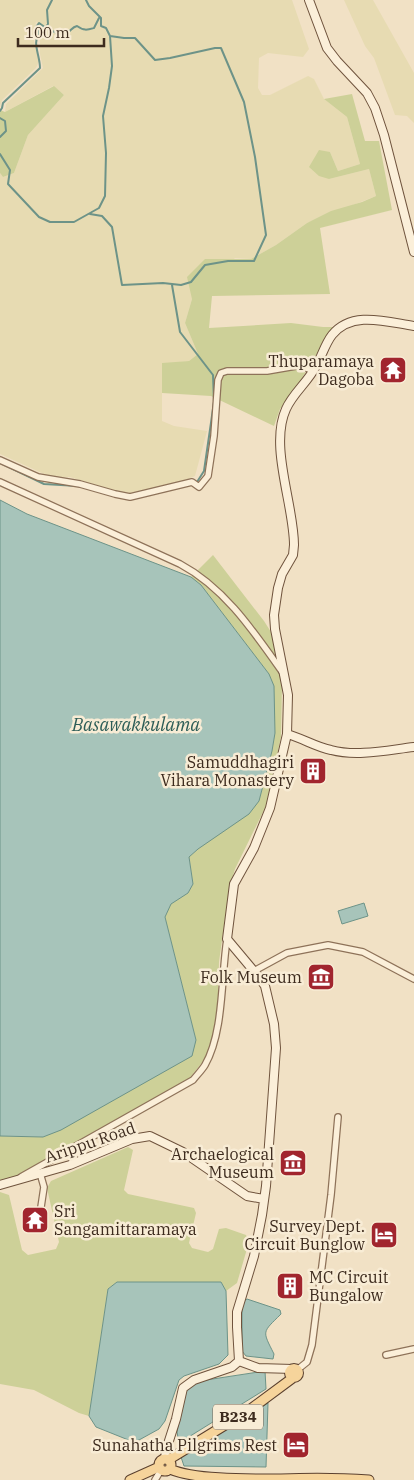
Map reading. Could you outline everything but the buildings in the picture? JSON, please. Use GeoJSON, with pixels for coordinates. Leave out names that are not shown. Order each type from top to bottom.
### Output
{"type":"FeatureCollection","features":[{"type":"Feature","properties":{"kind":"main road"},"geometry":{"type":"LineString","coordinates":[[309,0],[327,48],[367,93],[375,108],[384,135],[414,252]]}},
{"type":"Feature","properties":{"kind":"main road"},"geometry":{"type":"LineString","coordinates":[[239,1361],[236,1327],[237,1312],[255,1250],[264,1199],[276,1048],[266,991],[262,981],[227,939],[234,884],[254,848],[270,808],[287,734],[288,701],[286,677],[275,629],[274,608],[280,580],[293,555],[294,545],[280,432],[283,416],[292,397],[313,371],[331,336],[338,328],[360,320],[414,326]]}},
{"type":"Feature","properties":{"kind":"main road"},"geometry":{"type":"LineString","coordinates":[[287,734],[326,749],[342,752],[414,747]]}},
{"type":"Feature","properties":{"kind":"main road","name":"Arippu Road"},"geometry":{"type":"LineString","coordinates":[[0,1185],[70,1166],[132,1138],[150,1136],[183,1152],[247,1196],[264,1199]]}},
{"type":"Feature","properties":{"kind":"main road"},"geometry":{"type":"LineString","coordinates":[[239,1361],[258,1368],[291,1373]]}},
{"type":"Feature","properties":{"kind":"main road"},"geometry":{"type":"LineString","coordinates":[[239,1361],[232,1367],[194,1380],[183,1388],[166,1450],[165,1465],[189,1476],[254,1480],[316,1478],[370,1480]]}},
{"type":"Feature","properties":{"kind":"main road","name":"B234"},"geometry":{"type":"LineString","coordinates":[[130,1480],[165,1465],[248,1411],[291,1373]]}},
{"type":"Feature","properties":{"kind":"street"},"geometry":{"type":"LineString","coordinates":[[0,460],[38,477],[80,484],[130,497],[192,482],[199,487],[208,476],[214,436],[218,380],[221,373],[296,366],[302,366],[313,371]]}},
{"type":"Feature","properties":{"kind":"street"},"geometry":{"type":"LineString","coordinates":[[0,482],[198,573],[239,613],[286,677]]}},
{"type":"Feature","properties":{"kind":"street"},"geometry":{"type":"LineString","coordinates":[[15,1180],[193,1080],[205,1066],[212,1050],[217,1028],[227,939]]}},
{"type":"Feature","properties":{"kind":"street"},"geometry":{"type":"LineString","coordinates":[[254,971],[287,953],[328,945],[363,952],[414,979]]}},
{"type":"Feature","properties":{"kind":"street"},"geometry":{"type":"LineString","coordinates":[[291,1373],[307,1362],[312,1345],[331,1195],[338,1117]]}},
{"type":"Feature","properties":{"kind":"street"},"geometry":{"type":"LineString","coordinates":[[40,1173],[44,1187],[41,1207]]}},
{"type":"Feature","properties":{"kind":"street"},"geometry":{"type":"LineString","coordinates":[[386,1355],[414,1349]]}},
{"type":"Feature","properties":{"kind":"street"},"geometry":{"type":"LineString","coordinates":[[155,1480],[165,1465]]}},
{"type":"Feature","properties":{"kind":"shaded area"},"geometry":{"type":"Polygon","coordinates":[[[0,0],[292,0],[309,49],[303,57],[268,53],[259,58],[258,88],[262,95],[270,95],[308,76],[314,79],[324,99],[347,117],[360,164],[338,171],[330,152],[329,179],[369,169],[376,196],[307,223],[276,245],[251,259],[235,258],[192,299],[185,323],[198,354],[189,361],[162,364],[162,421],[174,426],[207,431],[195,476],[172,486],[133,494],[119,493],[70,477],[53,478],[0,454],[0,173],[3,177],[14,173],[28,135],[64,95],[53,86],[5,112],[6,104],[43,68],[40,54],[40,31],[36,21],[34,41],[39,61],[36,68],[2,100],[0,107],[0,0]]]}},
{"type":"Feature","properties":{"kind":"shaded area"},"geometry":{"type":"Polygon","coordinates":[[[344,0],[373,0],[414,73],[414,123],[407,116],[395,115],[374,58],[365,46],[344,0]]]}},
{"type":"Feature","properties":{"kind":"green space"},"geometry":{"type":"Polygon","coordinates":[[[54,86],[64,95],[28,135],[14,173],[3,177],[0,173],[0,110],[5,112],[54,86]]]}},
{"type":"Feature","properties":{"kind":"green space"},"geometry":{"type":"Polygon","coordinates":[[[352,94],[365,141],[379,141],[392,210],[320,228],[330,294],[212,296],[209,328],[291,323],[333,327],[299,383],[280,409],[274,426],[211,396],[162,393],[162,363],[189,361],[198,354],[185,323],[192,299],[187,277],[205,259],[251,259],[276,245],[307,223],[331,211],[376,196],[369,169],[329,179],[319,176],[309,167],[319,150],[330,152],[338,171],[360,164],[347,117],[324,99],[352,94]]]}},
{"type":"Feature","properties":{"kind":"green space"},"geometry":{"type":"Polygon","coordinates":[[[213,555],[271,632],[282,685],[281,737],[266,806],[235,869],[229,889],[219,962],[217,1029],[212,1050],[189,1079],[15,1180],[0,1185],[0,1136],[43,1137],[196,1040],[165,917],[171,903],[188,893],[193,884],[189,857],[259,801],[275,733],[269,674],[201,585],[191,577],[213,555]]]}},
{"type":"Feature","properties":{"kind":"green space"},"geometry":{"type":"Polygon","coordinates":[[[128,1147],[133,1150],[124,1190],[128,1194],[194,1208],[196,1213],[189,1243],[192,1248],[208,1252],[213,1249],[219,1229],[226,1228],[246,1235],[249,1242],[237,1283],[226,1291],[221,1282],[117,1282],[108,1289],[89,1416],[79,1413],[34,1390],[0,1384],[0,1192],[9,1195],[22,1250],[28,1255],[56,1249],[59,1242],[47,1188],[51,1181],[128,1147]]]}},
{"type":"Feature","properties":{"kind":"water","name":"Basawakkulama"},"geometry":{"type":"Polygon","coordinates":[[[0,500],[27,514],[191,577],[201,585],[269,674],[274,686],[275,733],[259,801],[249,814],[189,857],[193,884],[188,893],[171,904],[165,917],[196,1040],[192,1056],[61,1130],[43,1137],[0,1136],[0,500]]]}},
{"type":"Feature","properties":{"kind":"water"},"geometry":{"type":"Polygon","coordinates":[[[364,903],[368,916],[342,924],[338,911],[364,903]]]}},
{"type":"Feature","properties":{"kind":"water"},"geometry":{"type":"Polygon","coordinates":[[[117,1282],[221,1282],[226,1291],[228,1355],[219,1364],[184,1376],[179,1380],[165,1421],[159,1429],[139,1440],[131,1441],[96,1427],[89,1416],[108,1289],[117,1282]]]}},
{"type":"Feature","properties":{"kind":"water"},"geometry":{"type":"Polygon","coordinates":[[[247,1299],[280,1310],[281,1314],[266,1332],[267,1340],[274,1354],[273,1359],[246,1356],[242,1351],[242,1302],[247,1299]]]}},
{"type":"Feature","properties":{"kind":"water"},"geometry":{"type":"Polygon","coordinates":[[[265,1371],[266,1389],[179,1443],[177,1432],[185,1389],[193,1382],[265,1371]]]}},
{"type":"Feature","properties":{"kind":"water"},"geometry":{"type":"Polygon","coordinates":[[[268,1403],[266,1467],[184,1466],[181,1457],[268,1403]]]}},
{"type":"Feature","properties":{"kind":"waterway"},"geometry":{"type":"LineString","coordinates":[[45,28],[48,24],[47,10],[52,0]]}},
{"type":"Feature","properties":{"kind":"waterway"},"geometry":{"type":"LineString","coordinates":[[86,0],[89,6],[101,18],[101,26],[106,28],[110,36],[135,38],[155,60],[221,48],[244,102],[255,157],[266,235],[254,261],[228,261],[205,265],[191,282],[181,285],[163,283],[122,285],[112,227],[102,216],[90,214]]}},
{"type":"Feature","properties":{"kind":"waterway"},"geometry":{"type":"LineString","coordinates":[[0,111],[3,103],[40,68],[36,45],[39,32],[36,27],[39,23],[52,31],[63,34],[77,26],[86,30],[94,28],[99,18]]}},
{"type":"Feature","properties":{"kind":"waterway"},"geometry":{"type":"LineString","coordinates":[[0,154],[10,170],[8,184],[39,217],[50,222],[74,222],[99,208],[105,196],[106,153],[103,116],[112,66],[110,36]]}},
{"type":"Feature","properties":{"kind":"waterway"},"geometry":{"type":"LineString","coordinates":[[0,118],[5,121],[6,131],[0,137]]}},
{"type":"Feature","properties":{"kind":"waterway"},"geometry":{"type":"LineString","coordinates":[[172,285],[180,332],[213,375],[214,402],[204,471],[197,482]]}},
{"type":"Feature","properties":{"kind":"waterway"},"geometry":{"type":"LineString","coordinates":[[0,463],[44,484],[78,486]]}},
{"type":"Feature","properties":{"kind":"place","name":"Thuparamaya Dagoba"},"geometry":{"type":"Point","coordinates":[393,370]}},
{"type":"Feature","properties":{"kind":"place","name":"Samuddhagiri Vihara Monastery"},"geometry":{"type":"Point","coordinates":[313,771]}},
{"type":"Feature","properties":{"kind":"place","name":"Folk Museum"},"geometry":{"type":"Point","coordinates":[321,977]}},
{"type":"Feature","properties":{"kind":"place","name":"Archaelogical Museum"},"geometry":{"type":"Point","coordinates":[293,1163]}},
{"type":"Feature","properties":{"kind":"place","name":"Sri Sangamittaramaya"},"geometry":{"type":"Point","coordinates":[35,1220]}},
{"type":"Feature","properties":{"kind":"place","name":"Survey Dept. Circuit Bunglow"},"geometry":{"type":"Point","coordinates":[384,1235]}},
{"type":"Feature","properties":{"kind":"place","name":"MC Circuit Bungalow"},"geometry":{"type":"Point","coordinates":[290,1286]}},
{"type":"Feature","properties":{"kind":"place","name":"Sunahatha Pilgrims Rest"},"geometry":{"type":"Point","coordinates":[296,1445]}}]}
